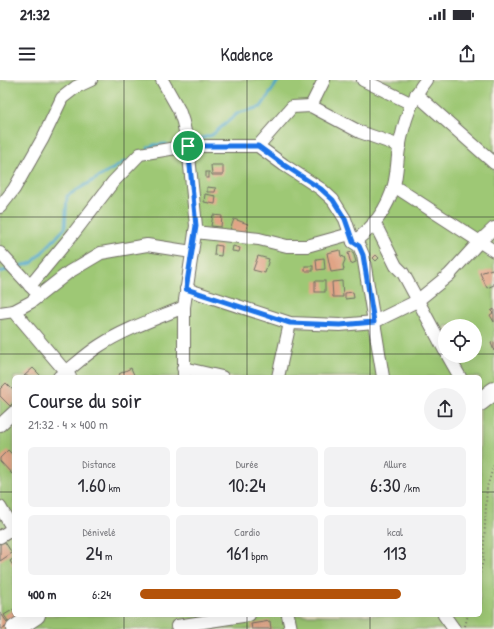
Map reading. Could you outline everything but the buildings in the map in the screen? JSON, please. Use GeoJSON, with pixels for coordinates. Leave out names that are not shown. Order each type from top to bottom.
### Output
{"type":"FeatureCollection","features":[{"type":"Feature","properties":{"kind":"street"},"geometry":{"type":"LineString","coordinates":[[0,207],[14,189],[43,138],[62,98],[76,87],[91,80]]}},
{"type":"Feature","properties":{"kind":"street"},"geometry":{"type":"LineString","coordinates":[[162,80],[179,110],[186,134],[196,226],[184,307],[183,372],[206,375]]}},
{"type":"Feature","properties":{"kind":"street"},"geometry":{"type":"LineString","coordinates":[[311,106],[324,80]]}},
{"type":"Feature","properties":{"kind":"street"},"geometry":{"type":"LineString","coordinates":[[363,80],[414,99],[494,163]]}},
{"type":"Feature","properties":{"kind":"street"},"geometry":{"type":"LineString","coordinates":[[195,232],[259,239],[287,246],[307,246],[364,235],[385,207],[394,186],[400,146],[414,99],[426,80]]}},
{"type":"Feature","properties":{"kind":"street"},"geometry":{"type":"LineString","coordinates":[[258,146],[292,107],[311,106],[360,132],[400,146]]}},
{"type":"Feature","properties":{"kind":"street"},"geometry":{"type":"LineString","coordinates":[[30,286],[113,182],[140,154],[188,146],[258,146],[321,189],[333,200],[345,219],[351,238],[359,246],[363,255],[383,375]]}},
{"type":"Feature","properties":{"kind":"street"},"geometry":{"type":"LineString","coordinates":[[394,186],[494,251]]}},
{"type":"Feature","properties":{"kind":"street"},"geometry":{"type":"LineString","coordinates":[[374,222],[384,245],[396,266],[403,273],[438,338]]}},
{"type":"Feature","properties":{"kind":"street"},"geometry":{"type":"LineString","coordinates":[[186,289],[290,323],[340,325],[374,322],[417,300],[449,275],[494,228]]}},
{"type":"Feature","properties":{"kind":"street"},"geometry":{"type":"LineString","coordinates":[[0,314],[14,311],[39,295],[69,272],[101,253],[147,245],[192,252]]}},
{"type":"Feature","properties":{"kind":"street"},"geometry":{"type":"LineString","coordinates":[[3,256],[39,295]]}},
{"type":"Feature","properties":{"kind":"street"},"geometry":{"type":"LineString","coordinates":[[14,311],[65,375],[83,357],[122,333],[184,307]]}},
{"type":"Feature","properties":{"kind":"street"},"geometry":{"type":"LineString","coordinates":[[278,375],[290,323]]}},
{"type":"Feature","properties":{"kind":"street"},"geometry":{"type":"LineString","coordinates":[[452,363],[459,375]]}},
{"type":"Feature","properties":{"kind":"street"},"geometry":{"type":"LineString","coordinates":[[482,400],[494,391]]}},
{"type":"Feature","properties":{"kind":"street"},"geometry":{"type":"LineString","coordinates":[[0,425],[12,414]]}},
{"type":"Feature","properties":{"kind":"street"},"geometry":{"type":"LineString","coordinates":[[0,507],[12,527]]}},
{"type":"Feature","properties":{"kind":"street"},"geometry":{"type":"LineString","coordinates":[[0,537],[12,530]]}},
{"type":"Feature","properties":{"kind":"street"},"geometry":{"type":"LineString","coordinates":[[15,629],[33,617]]}},
{"type":"Feature","properties":{"kind":"street"},"geometry":{"type":"LineString","coordinates":[[175,623],[230,617]]}},
{"type":"Feature","properties":{"kind":"street"},"geometry":{"type":"LineString","coordinates":[[288,617],[291,629]]}},
{"type":"Feature","properties":{"kind":"street"},"geometry":{"type":"LineString","coordinates":[[445,617],[454,629]]}},
{"type":"Feature","properties":{"kind":"path"},"geometry":{"type":"LineString","coordinates":[[482,565],[487,487],[494,465]]}},
{"type":"Feature","properties":{"kind":"path"},"geometry":{"type":"LineString","coordinates":[[464,629],[467,617]]}},
{"type":"Feature","properties":{"kind":"green space"},"geometry":{"type":"Polygon","coordinates":[[[0,80],[494,80],[494,629],[0,629],[0,80]]]}},
{"type":"Feature","properties":{"kind":"waterway"},"geometry":{"type":"LineString","coordinates":[[193,141],[212,135],[238,113],[261,107],[278,81],[281,80]]}},
{"type":"Feature","properties":{"kind":"waterway"},"geometry":{"type":"LineString","coordinates":[[148,148],[154,145],[166,144]]}},
{"type":"Feature","properties":{"kind":"waterway"},"geometry":{"type":"LineString","coordinates":[[17,267],[32,263],[65,228],[67,196],[126,161]]}},
{"type":"Feature","properties":{"kind":"waterway"},"geometry":{"type":"LineString","coordinates":[[0,272],[10,269]]}},
{"type":"Feature","properties":{"kind":"route"},"geometry":{"type":"LineString","coordinates":[[188,146],[258,146],[321,189],[333,200],[345,219],[353,242],[359,246],[363,255],[374,322],[340,325],[290,323],[186,289],[196,226],[188,146]]}}]}
